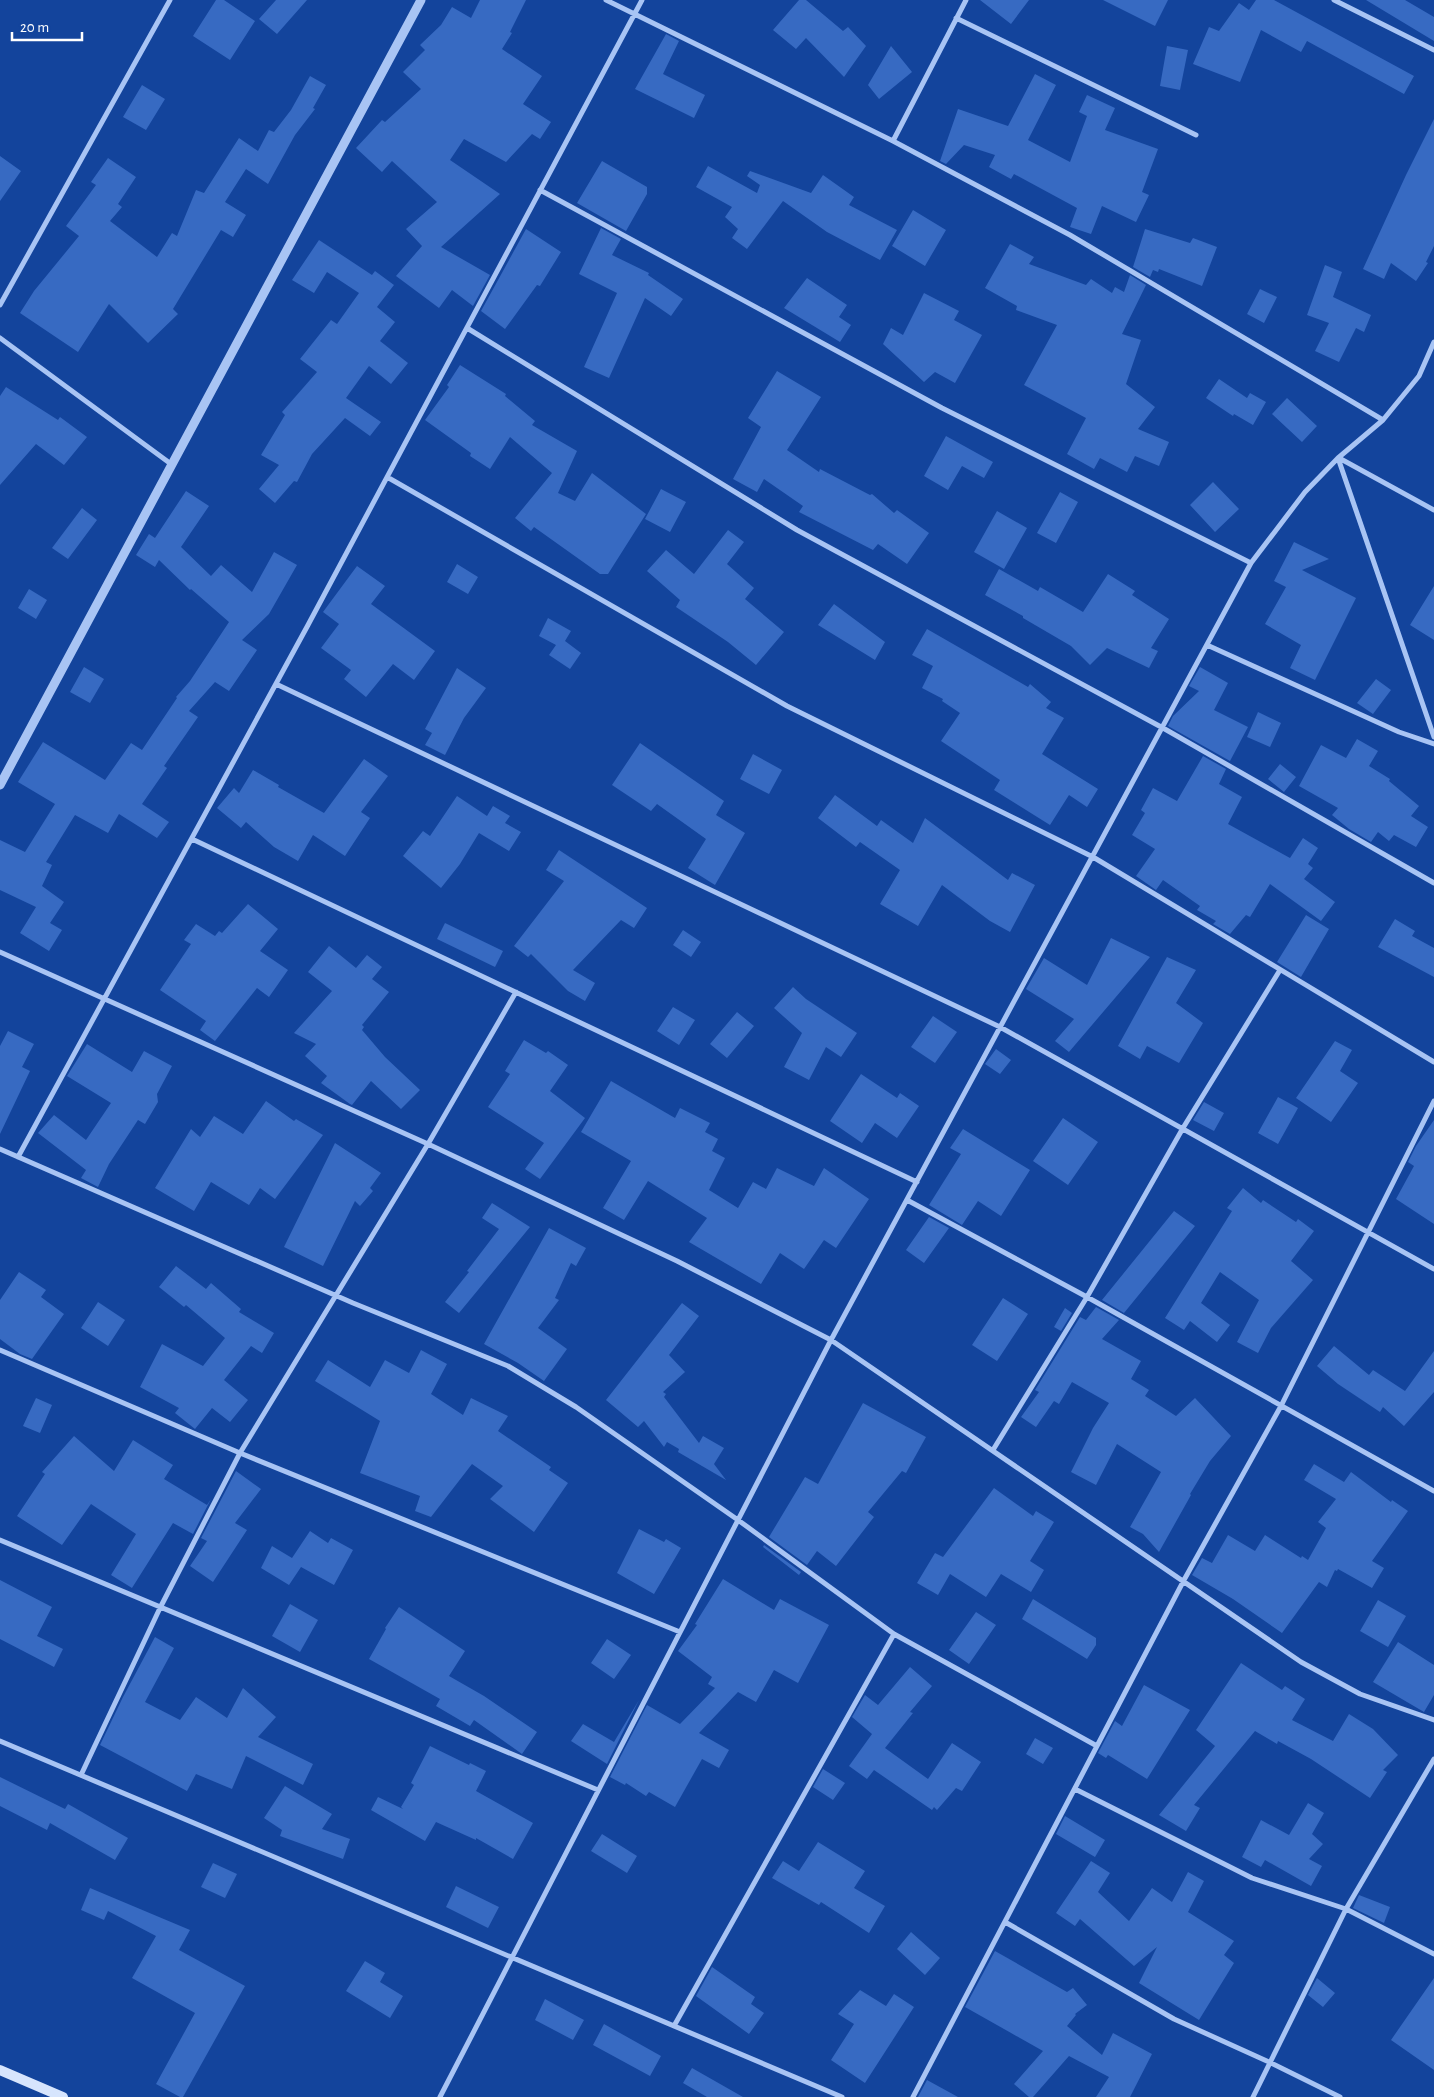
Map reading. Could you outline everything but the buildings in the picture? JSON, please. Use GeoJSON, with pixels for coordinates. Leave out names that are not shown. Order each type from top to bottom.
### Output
{"type":"FeatureCollection","features":[{"type":"Feature","properties":{"kind":"main road"},"geometry":{"type":"LineString","coordinates":[[0,2070],[63,2097]]}},
{"type":"Feature","properties":{"kind":"street"},"geometry":{"type":"LineString","coordinates":[[0,305],[170,0]]}},
{"type":"Feature","properties":{"kind":"street"},"geometry":{"type":"LineString","coordinates":[[0,785],[170,464],[421,0]]}},
{"type":"Feature","properties":{"kind":"street"},"geometry":{"type":"LineString","coordinates":[[606,0],[893,141],[1070,235],[1383,420]]}},
{"type":"Feature","properties":{"kind":"street"},"geometry":{"type":"LineString","coordinates":[[18,1157],[276,684],[642,0]]}},
{"type":"Feature","properties":{"kind":"street"},"geometry":{"type":"LineString","coordinates":[[893,141],[966,0]]}},
{"type":"Feature","properties":{"kind":"street"},"geometry":{"type":"LineString","coordinates":[[1334,0],[1434,50]]}},
{"type":"Feature","properties":{"kind":"street"},"geometry":{"type":"LineString","coordinates":[[956,18],[1196,134]]}},
{"type":"Feature","properties":{"kind":"street"},"geometry":{"type":"LineString","coordinates":[[540,190],[942,408],[1252,563]]}},
{"type":"Feature","properties":{"kind":"street"},"geometry":{"type":"LineString","coordinates":[[466,328],[797,530],[1163,728],[1434,882]]}},
{"type":"Feature","properties":{"kind":"street"},"geometry":{"type":"LineString","coordinates":[[0,338],[170,464]]}},
{"type":"Feature","properties":{"kind":"street"},"geometry":{"type":"LineString","coordinates":[[440,2097],[831,1340],[1252,563],[1305,492],[1338,458],[1383,420],[1419,376],[1434,342]]}},
{"type":"Feature","properties":{"kind":"street"},"geometry":{"type":"LineString","coordinates":[[1338,458],[1434,510]]}},
{"type":"Feature","properties":{"kind":"street"},"geometry":{"type":"LineString","coordinates":[[1338,458],[1434,736]]}},
{"type":"Feature","properties":{"kind":"street"},"geometry":{"type":"LineString","coordinates":[[387,477],[787,706],[1093,857],[1434,1062]]}},
{"type":"Feature","properties":{"kind":"street"},"geometry":{"type":"LineString","coordinates":[[1207,646],[1399,732],[1434,744]]}},
{"type":"Feature","properties":{"kind":"street"},"geometry":{"type":"LineString","coordinates":[[276,684],[1000,1028],[1369,1231],[1434,1269]]}},
{"type":"Feature","properties":{"kind":"street"},"geometry":{"type":"LineString","coordinates":[[192,839],[917,1182]]}},
{"type":"Feature","properties":{"kind":"street"},"geometry":{"type":"LineString","coordinates":[[0,952],[428,1144],[677,1261],[831,1340],[1184,1580],[1301,1662],[1360,1694],[1434,1720]]}},
{"type":"Feature","properties":{"kind":"street"},"geometry":{"type":"LineString","coordinates":[[993,1450],[1087,1297],[1183,1128],[1280,970]]}},
{"type":"Feature","properties":{"kind":"street"},"geometry":{"type":"LineString","coordinates":[[81,1775],[160,1608],[240,1453],[428,1144],[516,992]]}},
{"type":"Feature","properties":{"kind":"street"},"geometry":{"type":"LineString","coordinates":[[913,2097],[1184,1580],[1281,1406],[1434,1101]]}},
{"type":"Feature","properties":{"kind":"street"},"geometry":{"type":"LineString","coordinates":[[0,1149],[336,1296],[508,1366],[576,1408],[738,1520],[894,1634],[1097,1746]]}},
{"type":"Feature","properties":{"kind":"street"},"geometry":{"type":"LineString","coordinates":[[907,1200],[1087,1297],[1434,1491]]}},
{"type":"Feature","properties":{"kind":"street"},"geometry":{"type":"LineString","coordinates":[[0,1350],[240,1453],[680,1632]]}},
{"type":"Feature","properties":{"kind":"street"},"geometry":{"type":"LineString","coordinates":[[0,1540],[598,1790]]}},
{"type":"Feature","properties":{"kind":"street"},"geometry":{"type":"LineString","coordinates":[[674,2026],[894,1634]]}},
{"type":"Feature","properties":{"kind":"street"},"geometry":{"type":"LineString","coordinates":[[0,1740],[842,2097]]}},
{"type":"Feature","properties":{"kind":"street"},"geometry":{"type":"LineString","coordinates":[[1253,2097],[1346,1909],[1434,1758]]}},
{"type":"Feature","properties":{"kind":"street"},"geometry":{"type":"LineString","coordinates":[[1075,1789],[1252,1878],[1346,1909],[1434,1954]]}},
{"type":"Feature","properties":{"kind":"street"},"geometry":{"type":"LineString","coordinates":[[1005,1922],[1174,2020],[1269,2062],[1340,2097]]}}]}
